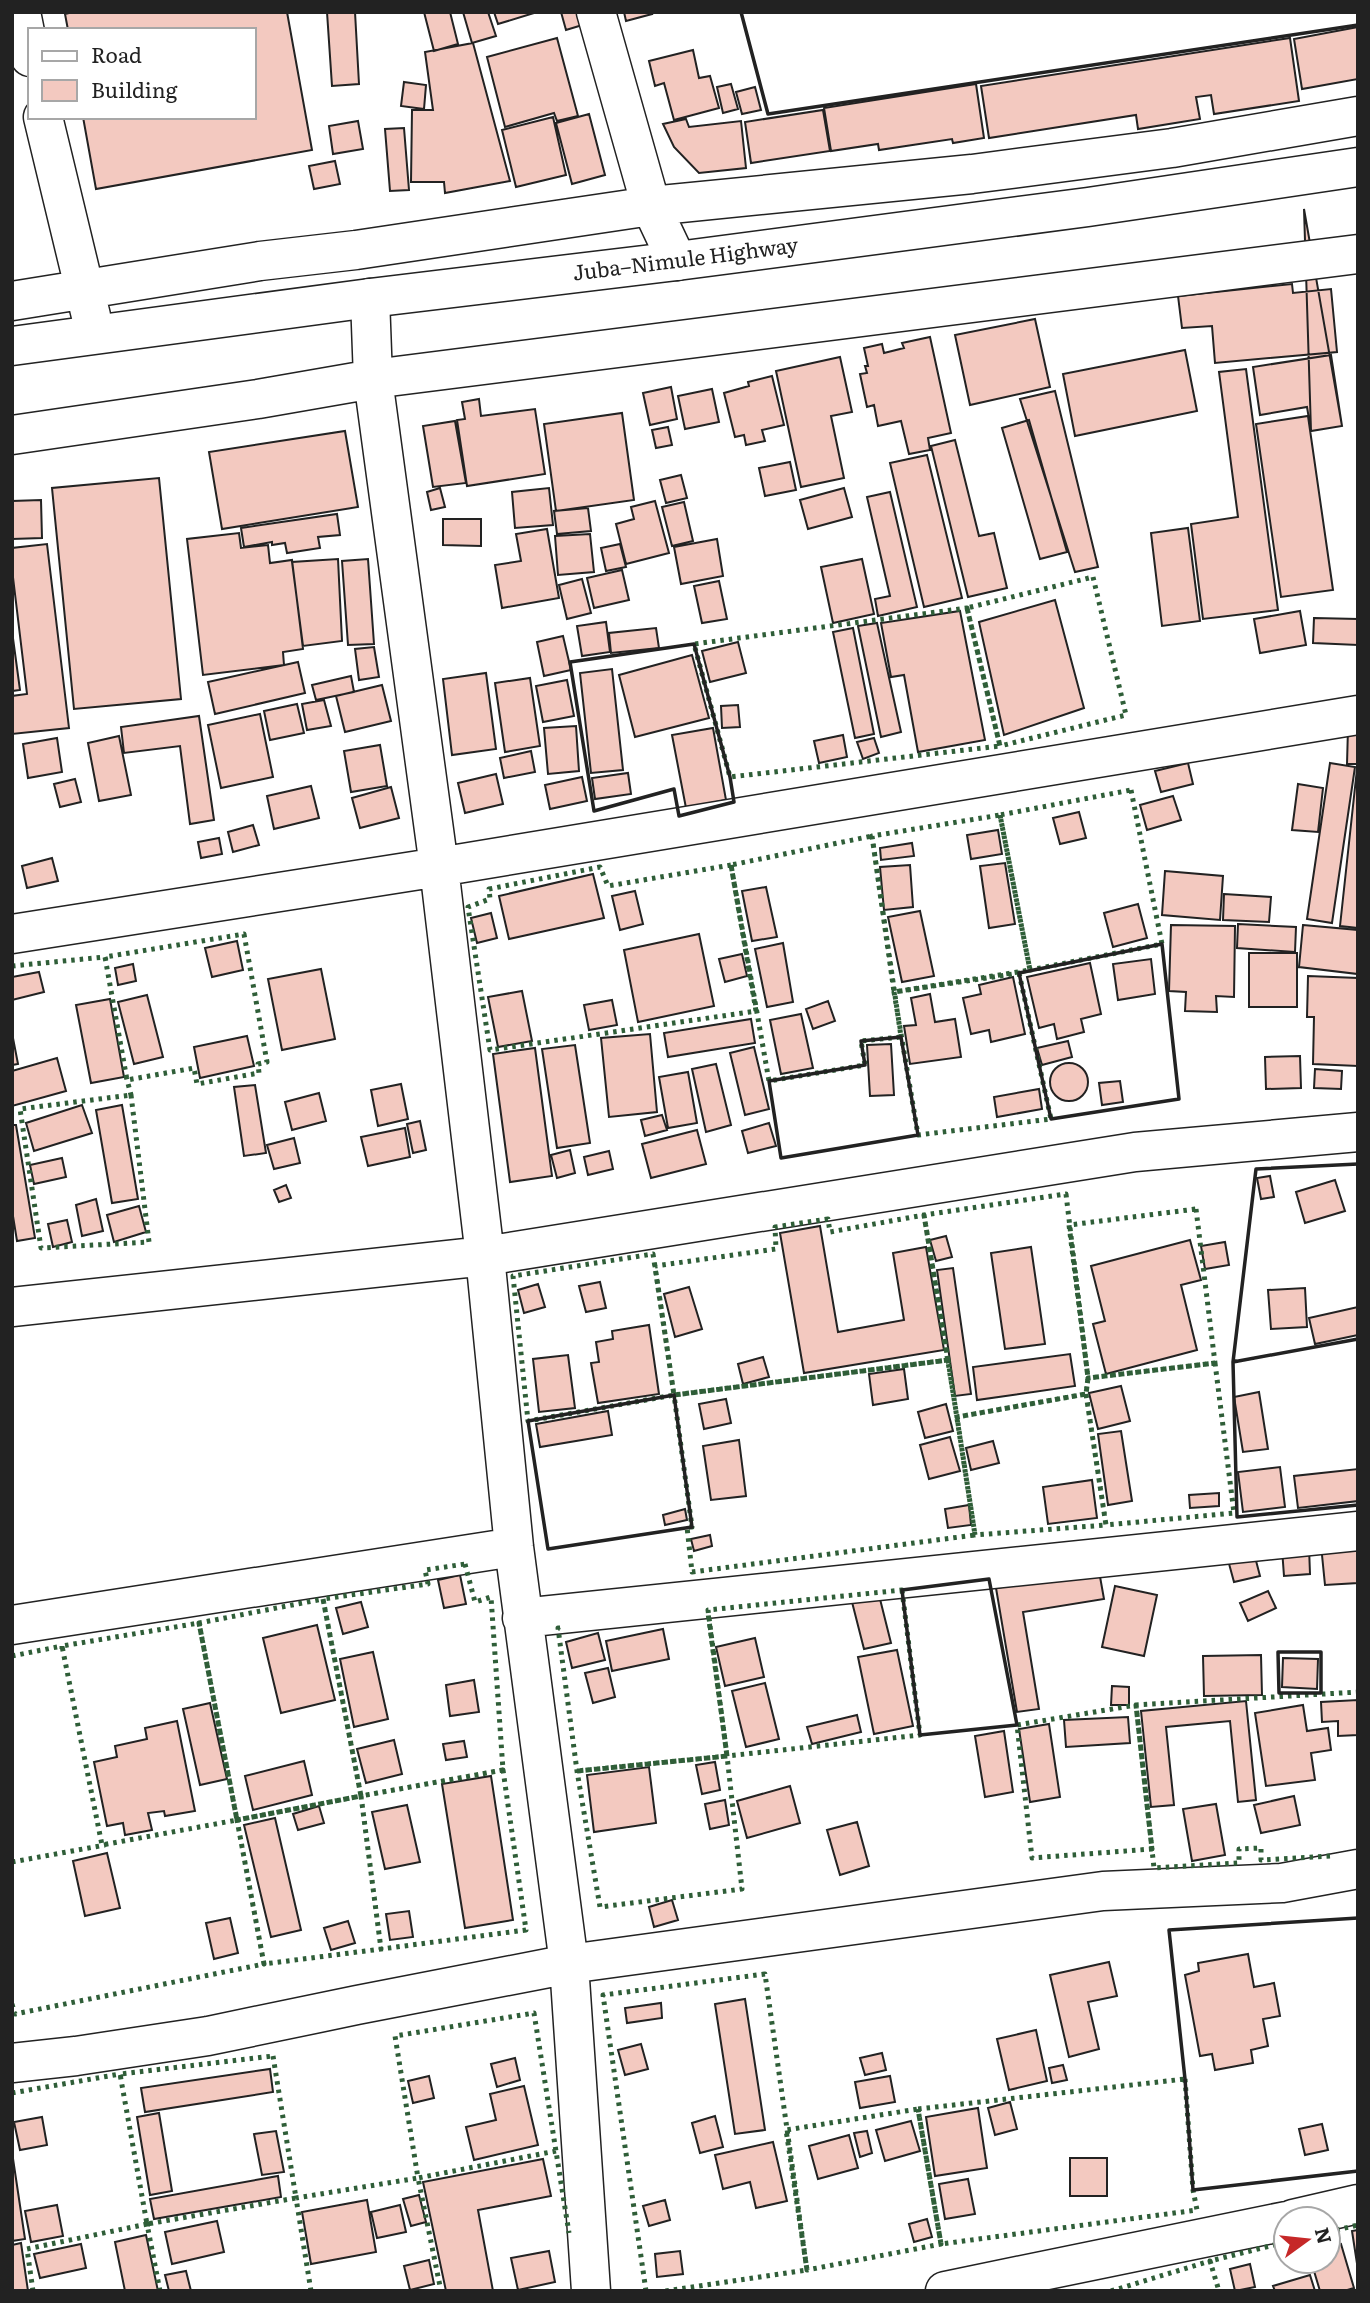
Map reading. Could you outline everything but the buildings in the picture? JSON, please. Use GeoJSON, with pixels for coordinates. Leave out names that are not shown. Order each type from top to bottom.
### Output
{"type":"FeatureCollection","features":[{"type":"Feature","properties":{"kind":"street"},"geometry":{"type":"LineString","coordinates":[[20,12],[28,48]]}},
{"type":"Feature","properties":{"kind":"street"},"geometry":{"type":"LineString","coordinates":[[596,12],[651,206],[677,261]]}},
{"type":"Feature","properties":{"kind":"street"},"geometry":{"type":"LineString","coordinates":[[12,301],[260,261],[356,250],[651,206],[972,174],[1172,148],[1358,116]]}},
{"type":"Feature","properties":{"kind":"street"},"geometry":{"type":"LineString","coordinates":[[43,119],[83,291],[97,334]]}},
{"type":"Feature","properties":{"kind":"street","name":"Juba–Nimule Highway"},"geometry":{"type":"LineString","coordinates":[[12,346],[1074,209],[1358,167]]}},
{"type":"Feature","properties":{"kind":"street"},"geometry":{"type":"LineString","coordinates":[[12,435],[258,399],[373,379],[1358,254]]}},
{"type":"Feature","properties":{"kind":"street"},"geometry":{"type":"LineString","coordinates":[[370,298],[373,379],[439,867],[485,1256],[522,1618],[569,1964],[592,2291]]}},
{"type":"Feature","properties":{"kind":"street"},"geometry":{"type":"LineString","coordinates":[[12,934],[439,867],[1358,715]]}},
{"type":"Feature","properties":{"kind":"street"},"geometry":{"type":"LineString","coordinates":[[12,1307],[485,1256],[1135,1152],[1358,1132]]}},
{"type":"Feature","properties":{"kind":"street"},"geometry":{"type":"LineString","coordinates":[[522,1618],[1358,1531]]}},
{"type":"Feature","properties":{"kind":"street"},"geometry":{"type":"LineString","coordinates":[[12,1625],[514,1547]]}},
{"type":"Feature","properties":{"kind":"street"},"geometry":{"type":"LineString","coordinates":[[12,2063],[208,2036],[569,1964],[1103,1892],[1282,1883],[1358,1870]]}},
{"type":"Feature","properties":{"kind":"street"},"geometry":{"type":"LineString","coordinates":[[945,2291],[1272,2224]]}},
{"type":"Feature","properties":{"kind":"hedge"},"geometry":{"type":"LineString","coordinates":[[1093,577],[1126,715],[1000,746],[967,608],[1093,577]]}},
{"type":"Feature","properties":{"kind":"hedge"},"geometry":{"type":"LineString","coordinates":[[967,608],[1000,746],[730,777],[694,644],[967,608]]}},
{"type":"Feature","properties":{"kind":"hedge"},"geometry":{"type":"LineString","coordinates":[[1131,790],[1162,944],[1030,970],[1000,815],[1131,790]]}},
{"type":"Feature","properties":{"kind":"hedge"},"geometry":{"type":"LineString","coordinates":[[1000,815],[1030,970],[894,992],[872,836],[1000,815]]}},
{"type":"Feature","properties":{"kind":"hedge"},"geometry":{"type":"LineString","coordinates":[[872,836],[901,1037],[861,1041],[865,1065],[769,1081],[731,865],[872,836]]}},
{"type":"Feature","properties":{"kind":"hedge"},"geometry":{"type":"LineString","coordinates":[[731,865],[756,1011],[490,1050],[468,907],[490,899],[489,889],[600,867],[608,886],[731,865]]}},
{"type":"Feature","properties":{"kind":"hedge"},"geometry":{"type":"LineString","coordinates":[[244,934],[267,1062],[258,1064],[259,1073],[197,1084],[194,1068],[127,1080],[105,957],[244,934]]}},
{"type":"Feature","properties":{"kind":"hedge"},"geometry":{"type":"LineString","coordinates":[[12,966],[105,957],[106,960]]}},
{"type":"Feature","properties":{"kind":"hedge"},"geometry":{"type":"LineString","coordinates":[[1019,973],[1051,1119],[918,1135],[894,992],[1019,973]]}},
{"type":"Feature","properties":{"kind":"hedge"},"geometry":{"type":"LineString","coordinates":[[126,1076],[131,1095],[129,1096]]}},
{"type":"Feature","properties":{"kind":"hedge"},"geometry":{"type":"LineString","coordinates":[[131,1095],[149,1242],[41,1248],[20,1109],[131,1095]]}},
{"type":"Feature","properties":{"kind":"hedge"},"geometry":{"type":"LineString","coordinates":[[1066,1194],[1088,1378],[1086,1394],[957,1417],[924,1215],[1066,1194]]}},
{"type":"Feature","properties":{"kind":"hedge"},"geometry":{"type":"LineString","coordinates":[[1196,1209],[1215,1363],[1088,1378],[1069,1225],[1196,1209]]}},
{"type":"Feature","properties":{"kind":"hedge"},"geometry":{"type":"LineString","coordinates":[[924,1215],[948,1360],[674,1395],[655,1266],[776,1249],[775,1227],[828,1219],[830,1232],[924,1215]]}},
{"type":"Feature","properties":{"kind":"hedge"},"geometry":{"type":"LineString","coordinates":[[653,1254],[674,1395],[528,1421],[513,1276],[653,1254]]}},
{"type":"Feature","properties":{"kind":"hedge"},"geometry":{"type":"LineString","coordinates":[[948,1360],[975,1535],[692,1572],[687,1527],[692,1527],[674,1395],[948,1360]]}},
{"type":"Feature","properties":{"kind":"hedge"},"geometry":{"type":"LineString","coordinates":[[1215,1363],[1234,1513],[1106,1525],[1086,1394],[1088,1378],[1215,1363]]}},
{"type":"Feature","properties":{"kind":"hedge"},"geometry":{"type":"LineString","coordinates":[[1086,1394],[1106,1525],[975,1535],[957,1417],[1086,1394]]}},
{"type":"Feature","properties":{"kind":"hedge"},"geometry":{"type":"LineString","coordinates":[[465,1564],[475,1602],[491,1597],[503,1770],[361,1796],[323,1599],[428,1584],[425,1570],[465,1564]]}},
{"type":"Feature","properties":{"kind":"hedge"},"geometry":{"type":"LineString","coordinates":[[902,1590],[920,1735],[727,1756],[708,1610],[902,1590]]}},
{"type":"Feature","properties":{"kind":"hedge"},"geometry":{"type":"LineString","coordinates":[[323,1599],[361,1796],[237,1820],[199,1623],[323,1599]]}},
{"type":"Feature","properties":{"kind":"hedge"},"geometry":{"type":"LineString","coordinates":[[577,1771],[727,1756],[708,1613]]}},
{"type":"Feature","properties":{"kind":"hedge"},"geometry":{"type":"LineString","coordinates":[[199,1623],[237,1820],[102,1845],[62,1646],[199,1623]]}},
{"type":"Feature","properties":{"kind":"hedge"},"geometry":{"type":"LineString","coordinates":[[560,1628],[577,1771],[600,1907],[742,1889],[727,1756],[577,1771]]}},
{"type":"Feature","properties":{"kind":"hedge"},"geometry":{"type":"LineString","coordinates":[[12,1656],[62,1646],[62,1649]]}},
{"type":"Feature","properties":{"kind":"hedge"},"geometry":{"type":"LineString","coordinates":[[1330,1856],[1261,1860],[1261,1848],[1239,1849],[1239,1863],[1154,1868],[1136,1705],[1358,1692]]}},
{"type":"Feature","properties":{"kind":"hedge"},"geometry":{"type":"LineString","coordinates":[[1136,1705],[1152,1849],[1032,1858],[1017,1725],[1136,1705]]}},
{"type":"Feature","properties":{"kind":"hedge"},"geometry":{"type":"LineString","coordinates":[[503,1770],[526,1930],[381,1949],[361,1796],[503,1770]]}},
{"type":"Feature","properties":{"kind":"hedge"},"geometry":{"type":"LineString","coordinates":[[361,1796],[381,1949],[264,1964],[237,1820],[361,1796]]}},
{"type":"Feature","properties":{"kind":"hedge"},"geometry":{"type":"LineString","coordinates":[[12,2004],[15,2014],[264,1964],[235,1820]]}},
{"type":"Feature","properties":{"kind":"hedge"},"geometry":{"type":"LineString","coordinates":[[12,1862],[105,1845]]}},
{"type":"Feature","properties":{"kind":"hedge"},"geometry":{"type":"LineString","coordinates":[[646,2291],[603,1995],[765,1974],[807,2270],[665,2291]]}},
{"type":"Feature","properties":{"kind":"hedge"},"geometry":{"type":"LineString","coordinates":[[556,2151],[418,2178],[395,2036],[534,2013],[569,2233]]}},
{"type":"Feature","properties":{"kind":"hedge"},"geometry":{"type":"LineString","coordinates":[[273,2056],[296,2198],[147,2224],[120,2074],[273,2056]]}},
{"type":"Feature","properties":{"kind":"hedge"},"geometry":{"type":"LineString","coordinates":[[12,2093],[120,2074],[121,2077]]}},
{"type":"Feature","properties":{"kind":"hedge"},"geometry":{"type":"LineString","coordinates":[[1185,2079],[1193,2190],[1197,2210],[941,2244],[918,2109],[1185,2079]]}},
{"type":"Feature","properties":{"kind":"hedge"},"geometry":{"type":"LineString","coordinates":[[918,2109],[941,2244],[807,2270],[786,2130],[918,2109]]}},
{"type":"Feature","properties":{"kind":"hedge"},"geometry":{"type":"LineString","coordinates":[[311,2291],[296,2198],[418,2178],[441,2291]]}},
{"type":"Feature","properties":{"kind":"hedge"},"geometry":{"type":"LineString","coordinates":[[33,2291],[27,2249],[147,2224],[147,2221]]}},
{"type":"Feature","properties":{"kind":"hedge"},"geometry":{"type":"LineString","coordinates":[[150,2224],[147,2224],[160,2291]]}},
{"type":"Feature","properties":{"kind":"hedge"},"geometry":{"type":"LineString","coordinates":[[1342,2229],[1358,2225]]}},
{"type":"Feature","properties":{"kind":"hedge"},"geometry":{"type":"LineString","coordinates":[[1211,2264],[1210,2261],[1272,2246]]}},
{"type":"Feature","properties":{"kind":"hedge"},"geometry":{"type":"LineString","coordinates":[[1111,2291],[1210,2261],[1219,2291]]}},
{"type":"Feature","properties":{"kind":"wall"},"geometry":{"type":"LineString","coordinates":[[741,12],[768,114],[1358,25]]}},
{"type":"Feature","properties":{"kind":"wall"},"geometry":{"type":"LineString","coordinates":[[694,644],[730,777],[734,802],[679,816],[674,789],[594,811],[570,662],[694,644]]}},
{"type":"Feature","properties":{"kind":"wall"},"geometry":{"type":"LineString","coordinates":[[1162,944],[1179,1099],[1051,1119],[1019,973],[1162,944]]}},
{"type":"Feature","properties":{"kind":"wall"},"geometry":{"type":"LineString","coordinates":[[901,1037],[918,1135],[781,1158],[769,1081],[865,1065],[861,1041],[901,1037]]}},
{"type":"Feature","properties":{"kind":"wall"},"geometry":{"type":"LineString","coordinates":[[1358,1164],[1256,1169],[1233,1362],[1358,1339]]}},
{"type":"Feature","properties":{"kind":"wall"},"geometry":{"type":"LineString","coordinates":[[1236,1361],[1233,1362],[1237,1517],[1358,1505]]}},
{"type":"Feature","properties":{"kind":"wall"},"geometry":{"type":"LineString","coordinates":[[674,1395],[692,1527],[548,1549],[528,1421],[674,1395]]}},
{"type":"Feature","properties":{"kind":"wall"},"geometry":{"type":"LineString","coordinates":[[989,1579],[1017,1725],[920,1735],[902,1590],[989,1579]]}},
{"type":"Feature","properties":{"kind":"wall"},"geometry":{"type":"LineString","coordinates":[[1278,1652],[1321,1652],[1321,1693],[1279,1693],[1278,1652]]}},
{"type":"Feature","properties":{"kind":"wall"},"geometry":{"type":"LineString","coordinates":[[1358,1918],[1169,1930],[1185,2079],[1193,2190],[1358,2171]]}}]}
